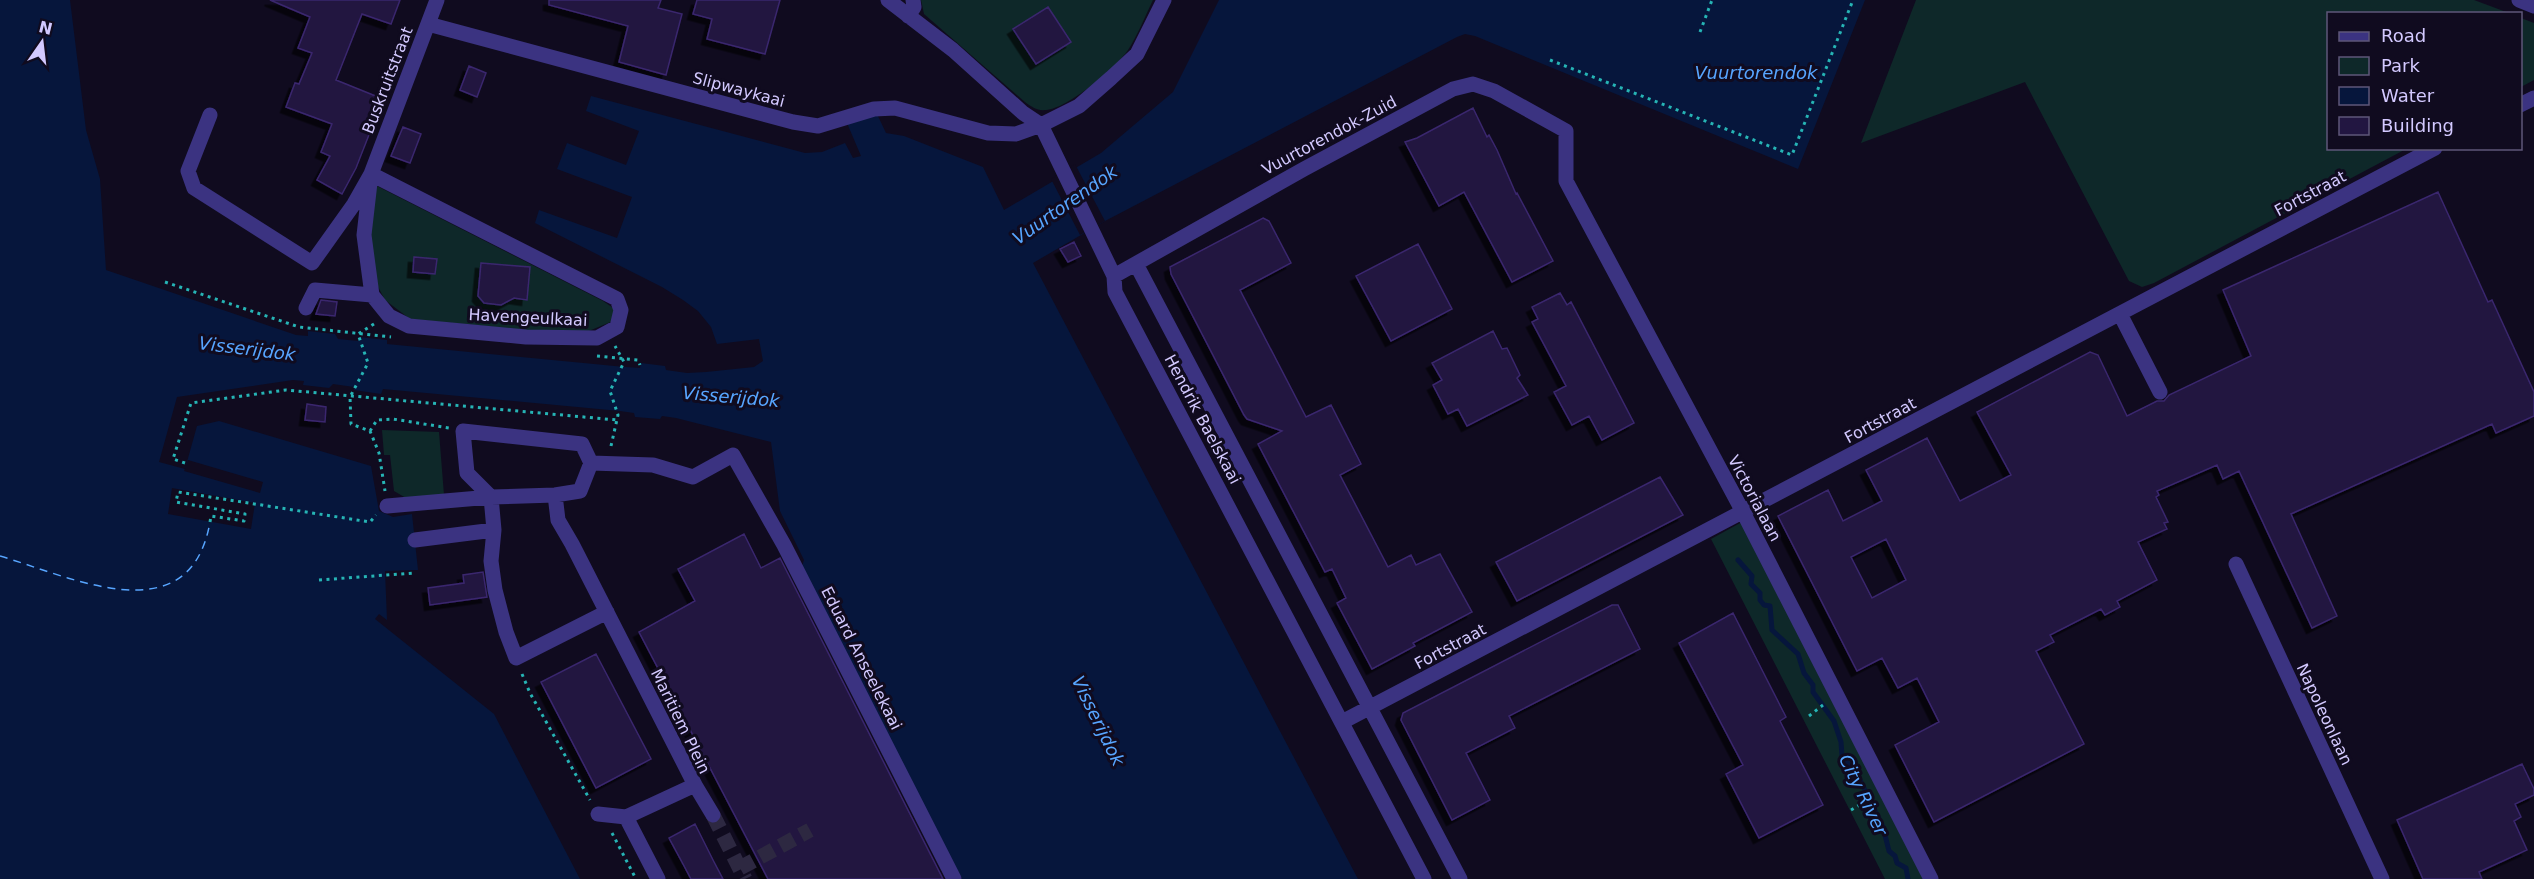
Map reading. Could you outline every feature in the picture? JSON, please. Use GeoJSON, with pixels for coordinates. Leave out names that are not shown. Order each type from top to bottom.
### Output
{"type":"FeatureCollection","features":[{"type":"Feature","properties":{"kind":"street","name":"Buskruitstraat"},"geometry":{"type":"LineString","coordinates":[[371,174],[437,0]]}},
{"type":"Feature","properties":{"kind":"street"},"geometry":{"type":"LineString","coordinates":[[888,0],[908,16],[914,7],[914,0]]}},
{"type":"Feature","properties":{"kind":"street","name":"Slipwaykaai"},"geometry":{"type":"LineString","coordinates":[[428,24],[793,122],[818,126],[874,109],[895,108],[988,133],[1016,134],[1041,125],[1079,106],[1137,54],[1164,0]]}},
{"type":"Feature","properties":{"kind":"street"},"geometry":{"type":"LineString","coordinates":[[2519,0],[2534,6]]}},
{"type":"Feature","properties":{"kind":"street","name":"Hendrik Baelskaai"},"geometry":{"type":"LineString","coordinates":[[908,16],[953,50],[1023,113],[1041,125],[1093,228],[1114,276],[1115,292],[1424,879]]}},
{"type":"Feature","properties":{"kind":"street","name":"Vuurtorendok-Zuid"},"geometry":{"type":"LineString","coordinates":[[1114,276],[1304,169],[1453,89],[1473,84],[1494,91],[1566,131]]}},
{"type":"Feature","properties":{"kind":"street"},"geometry":{"type":"LineString","coordinates":[[210,115],[188,171],[194,188],[312,263],[354,204],[371,174]]}},
{"type":"Feature","properties":{"kind":"street","name":"Victorialaan"},"geometry":{"type":"LineString","coordinates":[[1566,131],[1566,181],[1743,512],[1931,879]]}},
{"type":"Feature","properties":{"kind":"street","name":"Fortstraat"},"geometry":{"type":"LineString","coordinates":[[1342,722],[2431,150]]}},
{"type":"Feature","properties":{"kind":"street"},"geometry":{"type":"LineString","coordinates":[[306,308],[315,290],[372,295],[364,235],[371,174]]}},
{"type":"Feature","properties":{"kind":"street","name":"Havengeulkaai"},"geometry":{"type":"LineString","coordinates":[[371,174],[616,299],[621,310],[617,327],[597,338],[526,337],[409,326],[389,316],[372,295]]}},
{"type":"Feature","properties":{"kind":"street","name":"Hendrik Baelskaai"},"geometry":{"type":"LineString","coordinates":[[1136,264],[1460,879]]}},
{"type":"Feature","properties":{"kind":"street"},"geometry":{"type":"LineString","coordinates":[[2120,314],[2160,392]]}},
{"type":"Feature","properties":{"kind":"street"},"geometry":{"type":"LineString","coordinates":[[387,506],[491,497],[555,495],[580,491],[591,463],[582,444],[463,431],[467,473],[491,497],[494,530],[491,561],[495,590],[506,632],[516,658],[607,612]]}},
{"type":"Feature","properties":{"kind":"street","name":"Eduard Anseelekaai"},"geometry":{"type":"LineString","coordinates":[[591,463],[653,465],[693,477],[733,455],[784,545],[954,879]]}},
{"type":"Feature","properties":{"kind":"street","name":"Maritiem Plein"},"geometry":{"type":"LineString","coordinates":[[555,495],[558,520],[694,786],[626,817]]}},
{"type":"Feature","properties":{"kind":"street"},"geometry":{"type":"LineString","coordinates":[[415,540],[494,530]]}},
{"type":"Feature","properties":{"kind":"street","name":"Napoleonlaan"},"geometry":{"type":"LineString","coordinates":[[2236,564],[2382,879]]}},
{"type":"Feature","properties":{"kind":"street"},"geometry":{"type":"LineString","coordinates":[[694,786],[712,815]]}},
{"type":"Feature","properties":{"kind":"street"},"geometry":{"type":"LineString","coordinates":[[598,814],[626,817],[658,879]]}},
{"type":"Feature","properties":{"kind":"path"},"geometry":{"type":"LineString","coordinates":[[1700,32],[1712,0]]}},
{"type":"Feature","properties":{"kind":"path"},"geometry":{"type":"LineString","coordinates":[[1550,60],[1792,155],[1853,0]]}},
{"type":"Feature","properties":{"kind":"path"},"geometry":{"type":"LineString","coordinates":[[358,334],[368,363],[350,397],[351,424],[370,430]]}},
{"type":"Feature","properties":{"kind":"path"},"geometry":{"type":"LineString","coordinates":[[591,463],[613,445],[618,415],[610,391],[624,362]]}},
{"type":"Feature","properties":{"kind":"path"},"geometry":{"type":"LineString","coordinates":[[184,463],[173,459],[191,403],[286,390],[617,420]]}},
{"type":"Feature","properties":{"kind":"path"},"geometry":{"type":"LineString","coordinates":[[370,430],[377,420],[393,419],[463,431]]}},
{"type":"Feature","properties":{"kind":"path"},"geometry":{"type":"LineString","coordinates":[[370,430],[379,453],[387,506]]}},
{"type":"Feature","properties":{"kind":"path"},"geometry":{"type":"LineString","coordinates":[[210,522],[211,516],[244,521],[245,514],[176,502],[178,492],[370,522],[373,519]]}},
{"type":"Feature","properties":{"kind":"path"},"geometry":{"type":"LineString","coordinates":[[319,580],[414,573]]}},
{"type":"Feature","properties":{"kind":"path"},"geometry":{"type":"LineString","coordinates":[[516,658],[530,693],[636,879]]}},
{"type":"Feature","properties":{"kind":"path"},"geometry":{"type":"LineString","coordinates":[[1851,810],[1886,790]]}},
{"type":"Feature","properties":{"kind":"green space"},"geometry":{"type":"Polygon","coordinates":[[[921,0],[1153,0],[1132,44],[1113,67],[1066,103],[1043,110],[1025,102],[924,14],[921,0]]]}},
{"type":"Feature","properties":{"kind":"green space"},"geometry":{"type":"Polygon","coordinates":[[[1916,0],[2474,0],[2506,12],[2327,12],[2327,150],[2404,150],[2154,283],[2142,287],[2129,281],[2025,82],[1861,143],[1916,0]]]}},
{"type":"Feature","properties":{"kind":"green space"},"geometry":{"type":"Polygon","coordinates":[[[2522,18],[2534,23],[2534,80],[2522,86],[2522,18]]]}},
{"type":"Feature","properties":{"kind":"green space"},"geometry":{"type":"Polygon","coordinates":[[[375,185],[603,301],[616,310],[613,321],[579,335],[410,319],[385,300],[375,281],[370,233],[375,185]]]}},
{"type":"Feature","properties":{"kind":"green space"},"geometry":{"type":"Polygon","coordinates":[[[382,430],[439,432],[444,495],[406,498],[394,491],[390,455],[384,455],[382,430]]]}},
{"type":"Feature","properties":{"kind":"green space"},"geometry":{"type":"Polygon","coordinates":[[[1742,522],[1924,879],[1885,879],[1711,539],[1742,522]]]}},
{"type":"Feature","properties":{"kind":"water"},"geometry":{"type":"Polygon","coordinates":[[[0,0],[70,0],[86,130],[100,179],[106,270],[296,335],[308,336],[308,331],[335,334],[338,339],[358,341],[359,337],[387,340],[387,344],[625,367],[640,368],[641,363],[665,366],[666,370],[687,373],[754,367],[763,361],[759,339],[717,344],[711,327],[698,311],[683,300],[662,287],[535,223],[539,210],[617,238],[632,197],[557,169],[567,143],[626,165],[639,131],[586,111],[591,96],[805,153],[822,152],[845,143],[853,158],[861,156],[847,123],[877,114],[886,133],[904,136],[983,167],[1004,210],[1101,153],[1173,92],[1219,0],[1865,0],[1798,169],[1475,36],[1465,34],[1105,221],[1033,263],[1358,879],[962,879],[801,569],[804,560],[780,511],[771,442],[662,416],[660,419],[635,417],[634,413],[620,411],[383,389],[381,394],[333,384],[329,388],[303,385],[304,381],[293,380],[177,397],[159,462],[185,469],[197,426],[219,421],[371,466],[379,511],[393,517],[412,514],[418,570],[385,571],[387,620],[379,614],[375,619],[494,714],[580,879],[0,879],[0,0]]]}},
{"type":"Feature","properties":{"kind":"pier"},"geometry":{"type":"Polygon","coordinates":[[[1075,164],[1105,221],[1080,235],[1051,179],[1075,164]]]}},
{"type":"Feature","properties":{"kind":"pier"},"geometry":{"type":"Polygon","coordinates":[[[188,460],[263,482],[260,493],[184,471],[188,460]]]}},
{"type":"Feature","properties":{"kind":"pier"},"geometry":{"type":"Polygon","coordinates":[[[172,488],[255,503],[251,529],[168,514],[172,488]]]}},
{"type":"Feature","properties":{"kind":"building"},"geometry":{"type":"Polygon","coordinates":[[[270,0],[400,0],[391,24],[362,14],[336,80],[383,99],[356,168],[342,194],[317,180],[330,156],[321,152],[332,124],[286,107],[295,83],[299,84],[312,53],[298,48],[310,17],[270,0]]]}},
{"type":"Feature","properties":{"kind":"building"},"geometry":{"type":"Polygon","coordinates":[[[549,0],[661,0],[658,8],[682,14],[666,75],[619,62],[628,26],[549,5],[549,0]]]}},
{"type":"Feature","properties":{"kind":"building"},"geometry":{"type":"Polygon","coordinates":[[[697,0],[780,0],[765,54],[707,39],[712,19],[693,14],[697,0]]]}},
{"type":"Feature","properties":{"kind":"building"},"geometry":{"type":"Polygon","coordinates":[[[1048,7],[1071,42],[1036,64],[1013,29],[1048,7]]]}},
{"type":"Feature","properties":{"kind":"building"},"geometry":{"type":"Polygon","coordinates":[[[469,66],[486,73],[477,97],[460,90],[469,66]]]}},
{"type":"Feature","properties":{"kind":"building"},"geometry":{"type":"Polygon","coordinates":[[[1473,108],[1487,137],[1489,135],[1497,150],[1516,194],[1553,261],[1512,282],[1464,192],[1439,206],[1405,142],[1473,108]]]}},
{"type":"Feature","properties":{"kind":"building"},"geometry":{"type":"Polygon","coordinates":[[[403,127],[421,134],[410,163],[391,156],[403,127]]]}},
{"type":"Feature","properties":{"kind":"building"},"geometry":{"type":"Polygon","coordinates":[[[2438,192],[2488,302],[2492,300],[2534,392],[2534,416],[2496,433],[2492,424],[2291,514],[2337,616],[2312,628],[2239,471],[2223,479],[2217,465],[2157,491],[2159,495],[2156,497],[2168,522],[2164,523],[2167,529],[2138,542],[2157,580],[2117,601],[2120,607],[2105,615],[2101,609],[2050,635],[2054,642],[2036,651],[2084,744],[1934,822],[1895,745],[1939,722],[1917,678],[1898,688],[1882,658],[1857,671],[1778,516],[1828,490],[1843,521],[1882,501],[1866,470],[1927,438],[1960,501],[2011,475],[1977,412],[2090,352],[2098,355],[2127,416],[2157,401],[2164,401],[2169,395],[2251,356],[2223,290],[2438,192]],[[1886,539],[1851,557],[1872,598],[1906,580],[1886,539]]]}},
{"type":"Feature","properties":{"kind":"building"},"geometry":{"type":"Polygon","coordinates":[[[1263,218],[1269,221],[1291,263],[1240,290],[1306,417],[1331,405],[1361,464],[1340,475],[1388,567],[1411,555],[1416,565],[1440,554],[1472,612],[1413,643],[1415,646],[1372,669],[1337,603],[1346,598],[1332,569],[1325,572],[1258,444],[1282,431],[1247,419],[1244,415],[1171,274],[1170,267],[1263,218]]]}},
{"type":"Feature","properties":{"kind":"building"},"geometry":{"type":"Polygon","coordinates":[[[1074,242],[1081,256],[1068,262],[1060,249],[1074,242]]]}},
{"type":"Feature","properties":{"kind":"building"},"geometry":{"type":"Polygon","coordinates":[[[1418,244],[1452,309],[1391,341],[1356,276],[1418,244]]]}},
{"type":"Feature","properties":{"kind":"building"},"geometry":{"type":"Polygon","coordinates":[[[414,257],[437,259],[435,274],[413,272],[414,257]]]}},
{"type":"Feature","properties":{"kind":"building"},"geometry":{"type":"Polygon","coordinates":[[[481,263],[530,267],[527,300],[514,298],[501,305],[484,303],[478,296],[481,263]]]}},
{"type":"Feature","properties":{"kind":"building"},"geometry":{"type":"Polygon","coordinates":[[[1560,293],[1567,305],[1571,302],[1634,423],[1602,440],[1589,416],[1572,425],[1554,392],[1566,386],[1532,322],[1538,319],[1532,307],[1560,293]]]}},
{"type":"Feature","properties":{"kind":"building"},"geometry":{"type":"Polygon","coordinates":[[[321,300],[337,302],[335,316],[316,314],[321,300]]]}},
{"type":"Feature","properties":{"kind":"building"},"geometry":{"type":"Polygon","coordinates":[[[1493,331],[1502,349],[1507,348],[1520,375],[1517,378],[1528,395],[1467,426],[1458,409],[1448,414],[1433,385],[1442,380],[1432,363],[1493,331]]]}},
{"type":"Feature","properties":{"kind":"building"},"geometry":{"type":"Polygon","coordinates":[[[307,404],[326,407],[325,422],[305,420],[307,404]]]}},
{"type":"Feature","properties":{"kind":"building"},"geometry":{"type":"Polygon","coordinates":[[[1660,477],[1683,515],[1517,601],[1496,562],[1660,477]]]}},
{"type":"Feature","properties":{"kind":"building"},"geometry":{"type":"Polygon","coordinates":[[[744,534],[761,568],[780,558],[943,879],[768,879],[639,632],[695,601],[678,569],[744,534]]]}},
{"type":"Feature","properties":{"kind":"building"},"geometry":{"type":"Polygon","coordinates":[[[483,572],[487,597],[430,605],[428,588],[464,583],[463,575],[483,572]]]}},
{"type":"Feature","properties":{"kind":"building"},"geometry":{"type":"Polygon","coordinates":[[[1612,605],[1618,605],[1640,649],[1509,716],[1515,728],[1466,753],[1490,800],[1452,820],[1401,720],[1403,713],[1612,605]]]}},
{"type":"Feature","properties":{"kind":"building"},"geometry":{"type":"Polygon","coordinates":[[[1733,613],[1786,717],[1780,721],[1823,805],[1759,838],[1726,774],[1743,765],[1679,643],[1733,613]]]}},
{"type":"Feature","properties":{"kind":"building"},"geometry":{"type":"Polygon","coordinates":[[[596,654],[651,759],[596,788],[541,682],[596,654]]]}},
{"type":"Feature","properties":{"kind":"building"},"geometry":{"type":"Polygon","coordinates":[[[2522,764],[2534,789],[2534,795],[2515,804],[2521,817],[2514,821],[2527,850],[2479,872],[2482,879],[2423,879],[2397,820],[2522,764]]]}},
{"type":"Feature","properties":{"kind":"building"},"geometry":{"type":"Polygon","coordinates":[[[695,824],[723,879],[691,879],[669,838],[695,824]]]}},
{"type":"Feature","properties":{"kind":"waterway","name":"City River"},"geometry":{"type":"LineString","coordinates":[[1738,560],[1752,576],[1751,584],[1760,593],[1760,600],[1764,605],[1770,606],[1772,630],[1798,654],[1804,673],[1813,685],[1813,692],[1834,721],[1841,742],[1842,756],[1858,776],[1883,827],[1889,851],[1895,856],[1897,863],[1906,868],[1908,879]]}},
{"type":"Feature","properties":{"kind":"ferry route"},"geometry":{"type":"LineString","coordinates":[[0,556],[92,585],[124,590],[153,588],[179,578],[198,557],[210,522]]}},
{"type":"Feature","properties":{"kind":"tunnel"},"geometry":{"type":"LineString","coordinates":[[713,815],[745,879]]}},
{"type":"Feature","properties":{"kind":"tunnel"},"geometry":{"type":"LineString","coordinates":[[740,868],[810,830]]}},
{"type":"Feature","properties":{"kind":"water label","name":"Vuurtorendok"},"geometry":{"type":"Point","coordinates":[1756,73]}},
{"type":"Feature","properties":{"kind":"water label","name":"Vuurtorendok"},"geometry":{"type":"Point","coordinates":[1065,205]}},
{"type":"Feature","properties":{"kind":"water label","name":"Visserijdok"},"geometry":{"type":"Point","coordinates":[247,349]}},
{"type":"Feature","properties":{"kind":"water label","name":"Visserijdok"},"geometry":{"type":"Point","coordinates":[731,397]}},
{"type":"Feature","properties":{"kind":"water label","name":"Visserijdok"},"geometry":{"type":"Point","coordinates":[1098,721]}}]}
